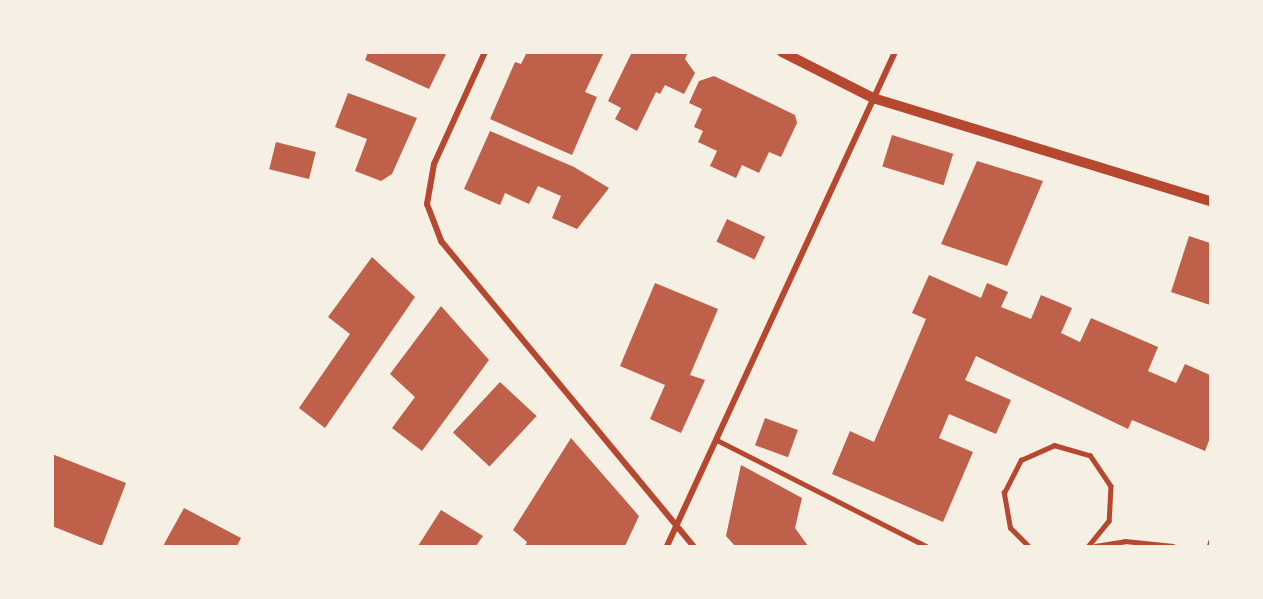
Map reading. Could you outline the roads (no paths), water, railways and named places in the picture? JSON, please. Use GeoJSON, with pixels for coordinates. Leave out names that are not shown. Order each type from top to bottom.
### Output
{"type":"FeatureCollection","features":[{"type":"Feature","properties":{"kind":"street"},"geometry":{"type":"LineString","coordinates":[[485,52],[434,164],[427,204],[441,241],[693,546]]}},
{"type":"Feature","properties":{"kind":"street"},"geometry":{"type":"LineString","coordinates":[[782,52],[873,98],[1210,201]]}},
{"type":"Feature","properties":{"kind":"street"},"geometry":{"type":"LineString","coordinates":[[667,546],[895,52]]}},
{"type":"Feature","properties":{"kind":"lane"},"geometry":{"type":"LineString","coordinates":[[717,440],[926,546]]}},
{"type":"Feature","properties":{"kind":"lane"},"geometry":{"type":"LineString","coordinates":[[1028,546],[1010,528],[1004,493],[1021,460],[1054,445],[1090,455],[1111,486],[1109,521],[1089,546]]}},
{"type":"Feature","properties":{"kind":"lane"},"geometry":{"type":"LineString","coordinates":[[1095,546],[1125,541],[1173,546]]}}]}
